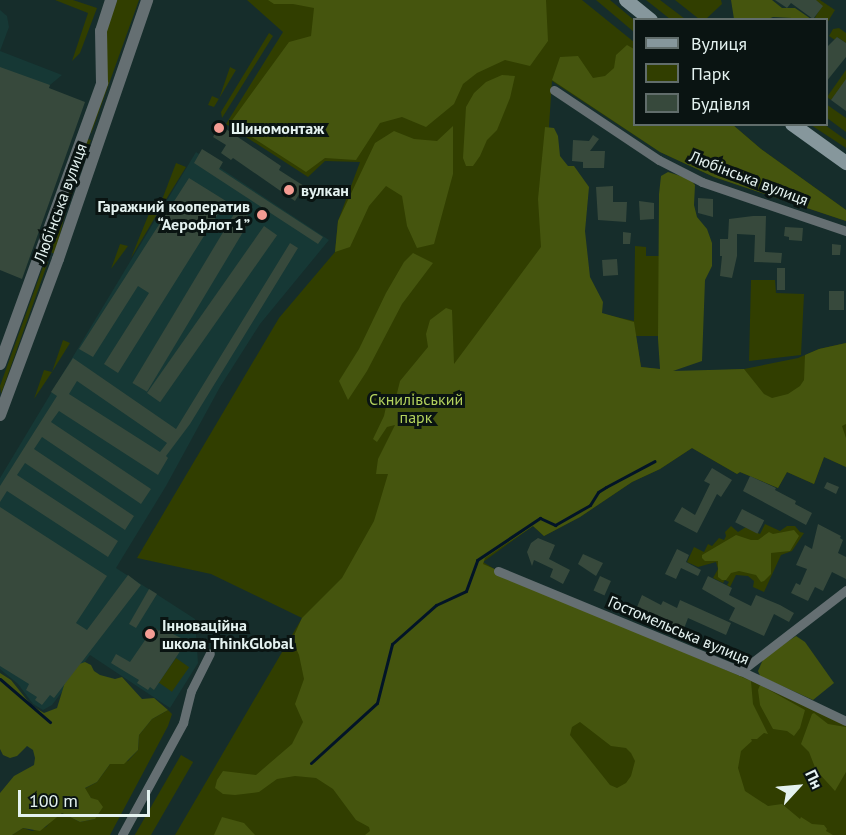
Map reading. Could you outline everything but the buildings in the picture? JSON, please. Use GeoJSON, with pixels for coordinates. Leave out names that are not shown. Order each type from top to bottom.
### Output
{"type":"FeatureCollection","features":[{"type":"Feature","properties":{"kind":"main road"},"geometry":{"type":"LineString","coordinates":[[626,0],[648,18]]}},
{"type":"Feature","properties":{"kind":"main road"},"geometry":{"type":"LineString","coordinates":[[795,126],[846,163]]}},
{"type":"Feature","properties":{"kind":"street","name":"Любінська вулиця"},"geometry":{"type":"LineString","coordinates":[[0,364],[102,83],[101,31],[111,0]]}},
{"type":"Feature","properties":{"kind":"street","name":"Любінська вулиця"},"geometry":{"type":"LineString","coordinates":[[0,415],[61,249],[147,0]]}},
{"type":"Feature","properties":{"kind":"street","name":"Любінська вулиця"},"geometry":{"type":"LineString","coordinates":[[554,90],[659,160],[702,182],[846,231]]}},
{"type":"Feature","properties":{"kind":"street","name":"Гостомельська вулиця"},"geometry":{"type":"LineString","coordinates":[[498,571],[741,671],[846,721]]}},
{"type":"Feature","properties":{"kind":"street"},"geometry":{"type":"LineString","coordinates":[[741,671],[846,590]]}},
{"type":"Feature","properties":{"kind":"street"},"geometry":{"type":"LineString","coordinates":[[122,835],[183,723],[191,691],[210,653]]}},
{"type":"Feature","properties":{"kind":"shaded area"},"geometry":{"type":"Polygon","coordinates":[[[0,10],[7,16],[9,27],[0,51],[0,10]]]}},
{"type":"Feature","properties":{"kind":"shaded area"},"geometry":{"type":"Polygon","coordinates":[[[0,51],[62,75],[50,85],[0,229],[0,51]]]}},
{"type":"Feature","properties":{"kind":"shaded area"},"geometry":{"type":"Polygon","coordinates":[[[196,152],[329,240],[260,324],[220,387],[166,486],[116,568],[195,619],[198,663],[170,708],[90,655],[52,705],[43,710],[33,704],[18,684],[0,669],[0,478],[196,152]]]}},
{"type":"Feature","properties":{"kind":"green space"},"geometry":{"type":"Polygon","coordinates":[[[55,0],[73,0],[97,8],[80,53],[72,61],[88,13],[55,0]]]}},
{"type":"Feature","properties":{"kind":"green space"},"geometry":{"type":"Polygon","coordinates":[[[117,0],[139,0],[91,134],[104,38],[117,0]]]}},
{"type":"Feature","properties":{"kind":"green space","name":"Скнилівський парк"},"geometry":{"type":"Polygon","coordinates":[[[247,0],[582,0],[633,41],[633,126],[734,126],[761,149],[846,210],[846,221],[714,177],[660,152],[552,81],[541,247],[541,300],[634,321],[635,246],[646,247],[646,256],[661,256],[660,336],[636,336],[641,367],[686,372],[744,369],[798,358],[819,349],[846,343],[846,467],[824,457],[814,484],[787,472],[778,488],[740,472],[737,474],[692,448],[660,469],[632,482],[580,517],[544,536],[533,526],[483,562],[496,570],[718,667],[756,681],[846,724],[846,835],[175,835],[302,618],[211,574],[137,558],[279,318],[335,252],[338,221],[360,162],[325,161],[308,177],[226,124],[283,32],[247,0]]]}},
{"type":"Feature","properties":{"kind":"green space"},"geometry":{"type":"Polygon","coordinates":[[[268,0],[546,0],[548,41],[530,66],[505,60],[477,73],[463,84],[454,104],[426,127],[402,117],[380,123],[356,160],[325,158],[306,172],[230,123],[289,42],[311,36],[314,8],[293,4],[274,4],[268,0]]]}},
{"type":"Feature","properties":{"kind":"green space"},"geometry":{"type":"Polygon","coordinates":[[[596,0],[610,0],[633,19],[633,31],[596,0]]]}},
{"type":"Feature","properties":{"kind":"green space"},"geometry":{"type":"Polygon","coordinates":[[[646,0],[660,0],[684,18],[669,18],[646,0]]]}},
{"type":"Feature","properties":{"kind":"green space"},"geometry":{"type":"Polygon","coordinates":[[[675,0],[721,0],[722,4],[707,18],[698,18],[675,0]]]}},
{"type":"Feature","properties":{"kind":"green space"},"geometry":{"type":"Polygon","coordinates":[[[731,0],[772,0],[782,8],[795,8],[810,18],[773,17],[734,18],[731,0]]]}},
{"type":"Feature","properties":{"kind":"green space"},"geometry":{"type":"Polygon","coordinates":[[[815,0],[820,0],[835,10],[828,21],[828,18],[815,18],[822,6],[815,0]]]}},
{"type":"Feature","properties":{"kind":"green space"},"geometry":{"type":"Polygon","coordinates":[[[839,28],[846,33],[846,43],[837,37],[835,40],[829,36],[833,29],[839,28]]]}},
{"type":"Feature","properties":{"kind":"green space"},"geometry":{"type":"Polygon","coordinates":[[[269,33],[273,36],[222,118],[221,112],[269,33]]]}},
{"type":"Feature","properties":{"kind":"green space"},"geometry":{"type":"Polygon","coordinates":[[[627,45],[633,48],[633,126],[734,126],[761,149],[846,210],[846,221],[714,177],[660,152],[552,80],[560,57],[578,56],[593,78],[605,76],[614,68],[616,55],[627,45]]]}},
{"type":"Feature","properties":{"kind":"green space"},"geometry":{"type":"Polygon","coordinates":[[[230,67],[236,70],[219,98],[230,67]]]}},
{"type":"Feature","properties":{"kind":"green space"},"geometry":{"type":"Polygon","coordinates":[[[846,70],[846,81],[831,100],[828,96],[846,70]]]}},
{"type":"Feature","properties":{"kind":"green space"},"geometry":{"type":"Polygon","coordinates":[[[502,75],[515,76],[510,98],[497,130],[487,140],[473,166],[466,166],[463,158],[466,107],[474,93],[486,82],[502,75]]]}},
{"type":"Feature","properties":{"kind":"green space"},"geometry":{"type":"Polygon","coordinates":[[[212,96],[219,99],[214,107],[208,105],[212,96]]]}},
{"type":"Feature","properties":{"kind":"green space"},"geometry":{"type":"Polygon","coordinates":[[[828,105],[846,118],[846,132],[828,119],[828,105]]]}},
{"type":"Feature","properties":{"kind":"green space"},"geometry":{"type":"Polygon","coordinates":[[[453,126],[453,174],[434,244],[417,248],[407,226],[402,196],[386,186],[369,206],[350,247],[335,252],[338,221],[375,143],[394,131],[414,139],[437,141],[453,126]]]}},
{"type":"Feature","properties":{"kind":"green space"},"geometry":{"type":"Polygon","coordinates":[[[813,126],[826,126],[846,140],[846,148],[813,126]]]}},
{"type":"Feature","properties":{"kind":"green space"},"geometry":{"type":"Polygon","coordinates":[[[545,127],[554,128],[558,136],[560,156],[568,166],[574,166],[589,187],[585,231],[590,277],[603,302],[602,313],[634,322],[641,367],[660,369],[658,339],[659,194],[661,176],[668,172],[690,179],[695,185],[694,205],[697,217],[707,229],[712,243],[712,266],[705,280],[702,361],[673,371],[744,369],[764,394],[772,398],[788,394],[800,386],[804,380],[805,355],[819,349],[846,343],[846,424],[842,426],[846,438],[846,467],[824,457],[814,484],[787,472],[778,488],[740,472],[737,474],[692,448],[660,469],[632,482],[580,517],[544,536],[533,526],[485,558],[483,564],[751,681],[753,704],[768,734],[764,733],[757,739],[751,739],[752,741],[741,751],[738,768],[745,791],[768,806],[782,804],[800,819],[801,817],[812,824],[824,825],[826,831],[833,835],[365,835],[370,831],[369,827],[356,820],[333,789],[316,778],[295,776],[277,779],[259,792],[235,795],[223,794],[215,788],[223,771],[256,775],[292,744],[303,722],[295,704],[304,679],[299,655],[292,640],[302,618],[342,578],[374,521],[388,474],[376,474],[378,459],[395,425],[387,427],[377,442],[373,439],[384,416],[387,402],[396,397],[400,381],[428,347],[426,334],[430,320],[446,308],[452,310],[454,364],[541,247],[538,199],[545,127]],[[580,722],[572,727],[570,735],[610,785],[617,788],[626,783],[631,776],[635,761],[626,748],[611,746],[580,722]]]}},
{"type":"Feature","properties":{"kind":"green space"},"geometry":{"type":"Polygon","coordinates":[[[87,139],[91,140],[70,200],[67,199],[87,139]]]}},
{"type":"Feature","properties":{"kind":"green space"},"geometry":{"type":"Polygon","coordinates":[[[176,163],[186,167],[162,206],[160,205],[176,163]]]}},
{"type":"Feature","properties":{"kind":"green space"},"geometry":{"type":"Polygon","coordinates":[[[62,210],[66,211],[55,254],[51,253],[62,210]]]}},
{"type":"Feature","properties":{"kind":"green space"},"geometry":{"type":"Polygon","coordinates":[[[150,211],[157,214],[131,258],[150,211]]]}},
{"type":"Feature","properties":{"kind":"green space"},"geometry":{"type":"Polygon","coordinates":[[[120,244],[128,246],[111,269],[120,244]]]}},
{"type":"Feature","properties":{"kind":"green space"},"geometry":{"type":"Polygon","coordinates":[[[413,253],[433,263],[402,304],[367,371],[348,400],[339,381],[359,349],[386,293],[404,262],[413,253]]]}},
{"type":"Feature","properties":{"kind":"green space"},"geometry":{"type":"Polygon","coordinates":[[[45,261],[48,262],[1,394],[0,386],[45,261]]]}},
{"type":"Feature","properties":{"kind":"green space"},"geometry":{"type":"Polygon","coordinates":[[[751,280],[775,280],[776,293],[804,294],[801,355],[749,361],[751,280]]]}},
{"type":"Feature","properties":{"kind":"green space"},"geometry":{"type":"Polygon","coordinates":[[[63,340],[70,343],[52,372],[63,340]]]}},
{"type":"Feature","properties":{"kind":"green space"},"geometry":{"type":"Polygon","coordinates":[[[44,370],[52,372],[34,399],[44,370]]]}},
{"type":"Feature","properties":{"kind":"green space"},"geometry":{"type":"Polygon","coordinates":[[[765,524],[780,531],[787,526],[795,526],[804,533],[792,551],[781,555],[764,592],[753,587],[754,581],[748,576],[736,575],[730,587],[727,585],[729,582],[725,580],[723,583],[713,578],[718,569],[716,562],[698,567],[687,562],[694,547],[704,552],[708,544],[712,546],[719,538],[724,540],[725,532],[731,526],[738,532],[746,527],[760,534],[765,524]]]}},
{"type":"Feature","properties":{"kind":"green space"},"geometry":{"type":"Polygon","coordinates":[[[794,530],[799,536],[790,551],[771,553],[771,574],[761,582],[756,575],[739,571],[731,573],[726,580],[722,580],[718,577],[718,561],[705,561],[702,558],[702,555],[736,535],[758,540],[769,532],[773,534],[794,530]]]}},
{"type":"Feature","properties":{"kind":"green space"},"geometry":{"type":"Polygon","coordinates":[[[796,636],[805,642],[834,683],[813,700],[760,676],[758,671],[764,657],[796,636]]]}},
{"type":"Feature","properties":{"kind":"green space"},"geometry":{"type":"Polygon","coordinates":[[[176,658],[189,667],[172,692],[159,683],[176,658]]]}},
{"type":"Feature","properties":{"kind":"green space"},"geometry":{"type":"Polygon","coordinates":[[[85,662],[100,675],[115,679],[122,677],[142,699],[154,698],[168,710],[152,719],[139,735],[138,750],[124,764],[110,764],[97,782],[85,788],[91,798],[98,800],[103,807],[95,819],[80,822],[62,813],[40,831],[23,828],[12,835],[0,835],[0,793],[14,776],[34,765],[35,758],[33,750],[27,746],[17,756],[10,758],[3,755],[0,749],[0,673],[11,680],[31,705],[44,713],[57,708],[66,679],[74,666],[85,662]]]}},
{"type":"Feature","properties":{"kind":"green space"},"geometry":{"type":"Polygon","coordinates":[[[760,685],[805,710],[800,728],[794,736],[787,731],[773,729],[760,705],[758,690],[760,685]]]}},
{"type":"Feature","properties":{"kind":"green space"},"geometry":{"type":"Polygon","coordinates":[[[168,710],[172,714],[168,726],[110,835],[12,835],[23,828],[32,831],[46,827],[55,816],[62,813],[80,822],[95,819],[91,798],[84,789],[97,782],[110,764],[128,761],[138,750],[139,735],[152,719],[168,710]]]}},
{"type":"Feature","properties":{"kind":"green space"},"geometry":{"type":"Polygon","coordinates":[[[814,713],[828,724],[846,727],[846,772],[835,791],[816,770],[809,752],[801,744],[814,713]]]}},
{"type":"Feature","properties":{"kind":"green space"},"geometry":{"type":"Polygon","coordinates":[[[181,755],[193,762],[151,835],[135,835],[181,755]]]}},
{"type":"Feature","properties":{"kind":"green space"},"geometry":{"type":"Polygon","coordinates":[[[222,817],[244,823],[255,835],[214,835],[222,817]]]}},
{"type":"Feature","properties":{"kind":"waterway"},"geometry":{"type":"LineString","coordinates":[[311,763],[377,703],[392,644],[436,605],[466,591],[477,560],[540,518],[555,525],[590,505],[598,492],[655,461]]}},
{"type":"Feature","properties":{"kind":"waterway"},"geometry":{"type":"LineString","coordinates":[[0,679],[50,722]]}},
{"type":"Feature","properties":{"kind":"place","name":"Шиномонтаж"},"geometry":{"type":"Point","coordinates":[219,128]}},
{"type":"Feature","properties":{"kind":"place","name":"вулкан"},"geometry":{"type":"Point","coordinates":[289,190]}},
{"type":"Feature","properties":{"kind":"place","name":"Гаражний кооператив “Аерофлот 1”"},"geometry":{"type":"Point","coordinates":[262,215]}},
{"type":"Feature","properties":{"kind":"place","name":"Інноваційна школа ThinkGlobal"},"geometry":{"type":"Point","coordinates":[150,634]}}]}
